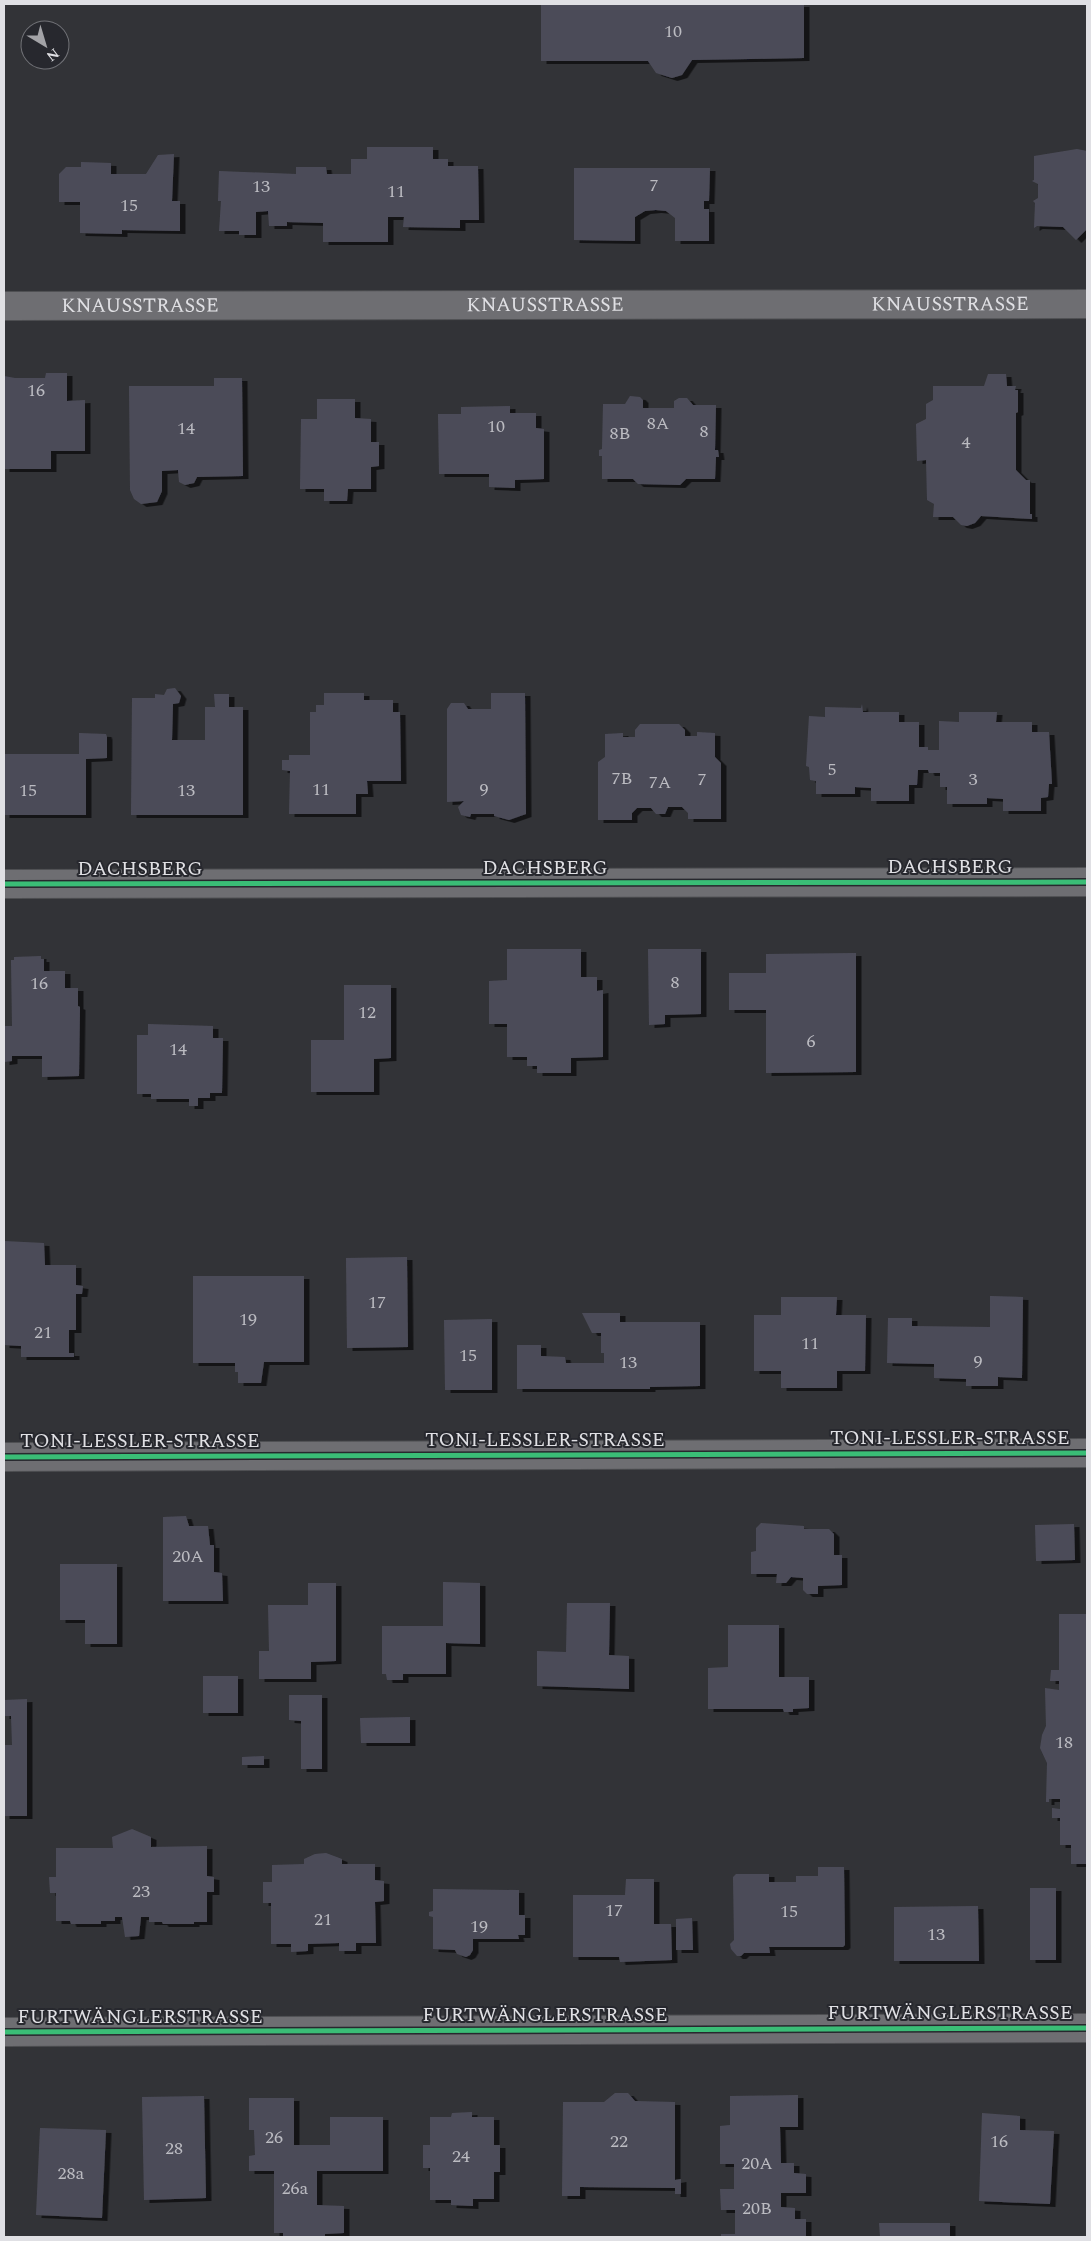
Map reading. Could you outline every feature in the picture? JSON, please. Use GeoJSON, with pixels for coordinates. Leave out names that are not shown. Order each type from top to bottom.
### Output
{"type":"FeatureCollection","features":[{"type":"Feature","properties":{"kind":"street","name":"KNAUSSTRASSE"},"geometry":{"type":"LineString","coordinates":[[4,306],[1087,304]]}},
{"type":"Feature","properties":{"kind":"street","name":"DACHSBERG"},"geometry":{"type":"LineString","coordinates":[[4,884],[1087,882]]}},
{"type":"Feature","properties":{"kind":"street","name":"TONI-LESSLER-STRASSE"},"geometry":{"type":"LineString","coordinates":[[4,1457],[1087,1452]]}},
{"type":"Feature","properties":{"kind":"street","name":"FURTWÄNGLERSTRASSE"},"geometry":{"type":"LineString","coordinates":[[4,2032],[1087,2028]]}},
{"type":"Feature","properties":{"kind":"building"},"geometry":{"type":"Polygon","coordinates":[[[541,4],[804,4],[804,58],[692,60],[682,75],[672,78],[656,73],[648,61],[541,61],[541,4]]]}},
{"type":"Feature","properties":{"kind":"building"},"geometry":{"type":"Polygon","coordinates":[[[367,147],[433,147],[433,159],[448,159],[448,166],[478,166],[479,220],[460,220],[460,228],[403,227],[404,217],[388,217],[388,242],[323,242],[323,223],[287,222],[287,226],[269,226],[268,211],[256,212],[256,235],[239,235],[239,231],[219,231],[221,201],[218,201],[219,171],[296,174],[296,167],[326,167],[327,174],[351,174],[351,159],[367,159],[367,147]]]}},
{"type":"Feature","properties":{"kind":"building"},"geometry":{"type":"Polygon","coordinates":[[[1077,149],[1087,151],[1087,229],[1076,240],[1063,227],[1037,226],[1034,228],[1035,203],[1033,201],[1038,198],[1038,184],[1032,181],[1034,180],[1034,156],[1077,149]]]}},
{"type":"Feature","properties":{"kind":"building"},"geometry":{"type":"Polygon","coordinates":[[[174,154],[172,201],[180,201],[180,231],[122,230],[122,234],[80,233],[80,202],[59,202],[59,174],[66,167],[81,167],[81,162],[111,163],[111,174],[146,174],[158,155],[174,154]]]}},
{"type":"Feature","properties":{"kind":"building"},"geometry":{"type":"Polygon","coordinates":[[[574,168],[710,168],[709,201],[704,201],[704,209],[709,209],[709,241],[675,241],[675,218],[666,211],[656,210],[645,211],[635,217],[635,241],[574,240],[574,168]]]}},
{"type":"Feature","properties":{"kind":"building"},"geometry":{"type":"Polygon","coordinates":[[[46,373],[67,373],[67,401],[85,400],[85,451],[51,451],[51,469],[4,469],[4,376],[45,378],[46,373]]]}},
{"type":"Feature","properties":{"kind":"building"},"geometry":{"type":"Polygon","coordinates":[[[988,374],[1006,374],[1007,386],[1016,386],[1015,390],[1018,390],[1016,470],[1026,480],[1030,480],[1030,514],[1032,514],[1032,519],[981,516],[975,523],[967,526],[961,525],[953,517],[933,517],[934,504],[927,500],[926,460],[917,461],[916,424],[926,419],[926,404],[933,400],[933,386],[984,386],[988,374]]]}},
{"type":"Feature","properties":{"kind":"building"},"geometry":{"type":"Polygon","coordinates":[[[214,378],[242,378],[243,476],[197,477],[194,483],[185,485],[179,482],[178,470],[162,471],[162,491],[157,502],[141,504],[134,499],[130,490],[129,386],[214,386],[214,378]]]}},
{"type":"Feature","properties":{"kind":"building"},"geometry":{"type":"Polygon","coordinates":[[[630,396],[640,397],[643,400],[643,408],[674,408],[674,401],[679,398],[687,398],[693,405],[716,405],[715,450],[718,450],[719,457],[716,457],[715,479],[686,479],[680,485],[638,484],[633,479],[602,479],[602,456],[599,456],[599,450],[602,449],[603,404],[625,404],[630,396]]]}},
{"type":"Feature","properties":{"kind":"building"},"geometry":{"type":"Polygon","coordinates":[[[317,399],[355,399],[355,418],[371,419],[371,442],[379,442],[379,466],[371,467],[371,489],[348,489],[347,501],[324,501],[324,489],[300,489],[301,419],[317,419],[317,399]]]}},
{"type":"Feature","properties":{"kind":"building"},"geometry":{"type":"Polygon","coordinates":[[[510,406],[510,413],[536,413],[536,428],[544,429],[544,479],[515,480],[515,488],[489,487],[489,474],[439,474],[438,414],[461,414],[461,407],[510,406]]]}},
{"type":"Feature","properties":{"kind":"building"},"geometry":{"type":"Polygon","coordinates":[[[175,688],[181,696],[179,703],[173,704],[172,740],[205,740],[205,707],[215,707],[214,694],[229,694],[229,707],[243,707],[243,815],[131,815],[132,698],[155,698],[155,694],[164,695],[167,689],[175,688]]]}},
{"type":"Feature","properties":{"kind":"building"},"geometry":{"type":"Polygon","coordinates":[[[324,693],[364,693],[364,700],[393,700],[393,712],[400,712],[401,781],[367,781],[368,794],[356,794],[356,814],[289,814],[290,771],[282,770],[282,760],[289,760],[289,755],[310,755],[310,712],[316,712],[316,705],[324,705],[324,693]]]}},
{"type":"Feature","properties":{"kind":"building"},"geometry":{"type":"Polygon","coordinates":[[[491,693],[525,693],[526,814],[509,820],[494,816],[494,814],[471,814],[470,817],[461,815],[458,807],[464,801],[447,802],[447,709],[451,703],[464,703],[468,709],[491,709],[491,693]]]}},
{"type":"Feature","properties":{"kind":"building"},"geometry":{"type":"Polygon","coordinates":[[[862,704],[863,712],[899,712],[899,722],[919,722],[919,747],[928,747],[928,750],[939,750],[939,721],[959,722],[959,712],[997,712],[996,722],[1032,722],[1032,732],[1049,732],[1052,784],[1049,784],[1048,797],[1041,798],[1041,811],[1003,811],[1003,799],[987,798],[987,804],[947,804],[947,787],[940,787],[940,773],[929,773],[928,770],[918,770],[917,785],[909,785],[909,801],[871,801],[871,788],[855,787],[855,794],[816,794],[816,781],[810,780],[809,767],[806,766],[809,716],[825,717],[825,707],[861,708],[862,704]]]}},
{"type":"Feature","properties":{"kind":"building"},"geometry":{"type":"Polygon","coordinates":[[[640,724],[679,724],[685,730],[685,736],[697,736],[697,732],[715,733],[715,757],[721,763],[721,819],[688,819],[688,813],[682,807],[668,807],[665,814],[656,814],[651,808],[637,808],[632,813],[632,820],[598,820],[598,762],[605,757],[605,734],[623,733],[623,737],[635,737],[635,730],[640,724]]]}},
{"type":"Feature","properties":{"kind":"building"},"geometry":{"type":"Polygon","coordinates":[[[79,733],[106,734],[107,737],[107,758],[86,759],[86,815],[4,815],[4,754],[79,754],[79,733]]]}},
{"type":"Feature","properties":{"kind":"building"},"geometry":{"type":"Polygon","coordinates":[[[507,949],[581,949],[581,977],[597,977],[597,991],[603,990],[603,1057],[571,1058],[571,1073],[537,1073],[537,1066],[527,1066],[527,1057],[507,1057],[507,1024],[489,1024],[489,981],[507,980],[507,949]]]}},
{"type":"Feature","properties":{"kind":"building"},"geometry":{"type":"Polygon","coordinates":[[[648,949],[701,949],[701,1014],[665,1015],[665,1024],[649,1025],[648,949]]]}},
{"type":"Feature","properties":{"kind":"building"},"geometry":{"type":"Polygon","coordinates":[[[856,953],[856,1072],[766,1073],[766,1010],[729,1010],[729,973],[766,973],[766,954],[856,953]]]}},
{"type":"Feature","properties":{"kind":"building"},"geometry":{"type":"Polygon","coordinates":[[[41,956],[41,959],[44,959],[44,971],[65,971],[65,988],[78,988],[78,1006],[80,1007],[79,1076],[42,1077],[42,1056],[12,1056],[12,1061],[4,1062],[4,1026],[12,1026],[11,960],[14,960],[14,957],[41,956]]]}},
{"type":"Feature","properties":{"kind":"building"},"geometry":{"type":"Polygon","coordinates":[[[344,985],[391,985],[391,1058],[374,1059],[374,1092],[311,1092],[311,1040],[344,1040],[344,985]]]}},
{"type":"Feature","properties":{"kind":"building"},"geometry":{"type":"Polygon","coordinates":[[[148,1024],[213,1026],[213,1038],[223,1038],[222,1093],[210,1093],[210,1098],[198,1098],[198,1106],[189,1106],[189,1099],[151,1099],[151,1094],[137,1094],[137,1035],[148,1035],[148,1024]]]}},
{"type":"Feature","properties":{"kind":"building"},"geometry":{"type":"Polygon","coordinates":[[[4,1241],[44,1243],[45,1265],[76,1265],[76,1285],[83,1286],[82,1294],[76,1294],[76,1330],[69,1330],[69,1353],[74,1353],[74,1357],[21,1357],[21,1346],[4,1345],[4,1241]]]}},
{"type":"Feature","properties":{"kind":"building"},"geometry":{"type":"Polygon","coordinates":[[[407,1257],[408,1347],[347,1348],[346,1258],[407,1257]]]}},
{"type":"Feature","properties":{"kind":"building"},"geometry":{"type":"Polygon","coordinates":[[[193,1276],[304,1276],[304,1362],[264,1362],[261,1383],[238,1383],[238,1372],[235,1372],[235,1363],[193,1363],[193,1276]]]}},
{"type":"Feature","properties":{"kind":"building"},"geometry":{"type":"Polygon","coordinates":[[[990,1296],[1023,1297],[1022,1378],[998,1377],[998,1386],[966,1386],[966,1379],[934,1378],[934,1364],[887,1363],[888,1318],[912,1318],[912,1326],[990,1327],[990,1296]]]}},
{"type":"Feature","properties":{"kind":"building"},"geometry":{"type":"Polygon","coordinates":[[[781,1297],[837,1297],[836,1315],[866,1315],[865,1371],[837,1371],[837,1388],[781,1388],[781,1371],[754,1371],[754,1315],[781,1315],[781,1297]]]}},
{"type":"Feature","properties":{"kind":"building"},"geometry":{"type":"Polygon","coordinates":[[[582,1313],[620,1313],[620,1322],[700,1322],[700,1386],[650,1387],[650,1389],[517,1389],[517,1345],[541,1345],[541,1356],[565,1357],[566,1363],[604,1363],[604,1353],[601,1353],[601,1333],[592,1333],[582,1313]]]}},
{"type":"Feature","properties":{"kind":"building"},"geometry":{"type":"Polygon","coordinates":[[[492,1319],[492,1390],[445,1390],[444,1320],[492,1319]]]}},
{"type":"Feature","properties":{"kind":"building"},"geometry":{"type":"Polygon","coordinates":[[[186,1516],[189,1526],[208,1526],[210,1545],[214,1545],[214,1572],[222,1573],[223,1601],[163,1601],[163,1517],[186,1516]]]}},
{"type":"Feature","properties":{"kind":"building"},"geometry":{"type":"Polygon","coordinates":[[[761,1523],[804,1526],[804,1529],[829,1529],[834,1534],[834,1555],[842,1555],[842,1585],[818,1586],[818,1594],[807,1594],[803,1590],[803,1578],[791,1577],[786,1583],[776,1583],[777,1574],[751,1574],[751,1552],[756,1551],[756,1528],[761,1523]]]}},
{"type":"Feature","properties":{"kind":"building"},"geometry":{"type":"Polygon","coordinates":[[[1074,1524],[1075,1560],[1036,1561],[1035,1525],[1074,1524]]]}},
{"type":"Feature","properties":{"kind":"building"},"geometry":{"type":"Polygon","coordinates":[[[60,1564],[117,1564],[117,1644],[85,1644],[85,1620],[60,1620],[60,1564]]]}},
{"type":"Feature","properties":{"kind":"building"},"geometry":{"type":"Polygon","coordinates":[[[443,1582],[480,1583],[480,1644],[446,1643],[446,1674],[403,1674],[403,1680],[387,1680],[386,1674],[382,1674],[382,1626],[443,1626],[443,1582]]]}},
{"type":"Feature","properties":{"kind":"building"},"geometry":{"type":"Polygon","coordinates":[[[308,1583],[336,1583],[336,1661],[311,1662],[311,1679],[259,1679],[259,1651],[269,1651],[268,1605],[308,1605],[308,1583]]]}},
{"type":"Feature","properties":{"kind":"building"},"geometry":{"type":"Polygon","coordinates":[[[567,1603],[610,1603],[609,1655],[629,1656],[629,1689],[537,1686],[537,1651],[566,1652],[567,1603]]]}},
{"type":"Feature","properties":{"kind":"building"},"geometry":{"type":"Polygon","coordinates":[[[1059,1614],[1087,1614],[1087,1864],[1071,1864],[1071,1845],[1060,1845],[1060,1818],[1052,1818],[1052,1808],[1060,1809],[1060,1799],[1049,1799],[1049,1802],[1046,1802],[1047,1763],[1040,1748],[1046,1726],[1045,1688],[1059,1690],[1059,1681],[1050,1681],[1051,1670],[1059,1670],[1059,1614]]]}},
{"type":"Feature","properties":{"kind":"building"},"geometry":{"type":"Polygon","coordinates":[[[728,1625],[779,1625],[779,1677],[809,1677],[809,1708],[793,1709],[793,1712],[784,1712],[783,1709],[708,1709],[708,1668],[728,1667],[728,1625]]]}},
{"type":"Feature","properties":{"kind":"building"},"geometry":{"type":"Polygon","coordinates":[[[203,1676],[238,1676],[238,1713],[203,1713],[203,1676]]]}},
{"type":"Feature","properties":{"kind":"building"},"geometry":{"type":"Polygon","coordinates":[[[289,1695],[322,1695],[322,1769],[301,1769],[301,1721],[289,1720],[289,1695]]]}},
{"type":"Feature","properties":{"kind":"building"},"geometry":{"type":"Polygon","coordinates":[[[27,1699],[27,1816],[4,1816],[4,1745],[12,1745],[11,1716],[4,1716],[4,1700],[27,1699]]]}},
{"type":"Feature","properties":{"kind":"building"},"geometry":{"type":"Polygon","coordinates":[[[410,1717],[410,1743],[361,1743],[360,1718],[410,1717]]]}},
{"type":"Feature","properties":{"kind":"building"},"geometry":{"type":"Polygon","coordinates":[[[264,1756],[264,1765],[242,1765],[242,1757],[264,1756]]]}},
{"type":"Feature","properties":{"kind":"building"},"geometry":{"type":"Polygon","coordinates":[[[132,1829],[151,1837],[151,1847],[207,1846],[207,1876],[214,1877],[214,1892],[207,1892],[207,1922],[163,1924],[162,1922],[149,1922],[149,1917],[141,1917],[139,1936],[125,1937],[122,1917],[115,1917],[115,1921],[101,1921],[101,1924],[71,1924],[70,1921],[56,1921],[56,1893],[50,1893],[49,1877],[56,1877],[56,1848],[113,1848],[112,1837],[132,1829]]]}},
{"type":"Feature","properties":{"kind":"building"},"geometry":{"type":"Polygon","coordinates":[[[326,1853],[342,1859],[342,1864],[375,1864],[375,1880],[384,1881],[384,1901],[375,1902],[376,1943],[356,1943],[356,1951],[339,1951],[339,1943],[308,1944],[308,1951],[291,1952],[291,1944],[271,1944],[271,1903],[263,1903],[263,1882],[272,1882],[272,1865],[304,1864],[304,1859],[315,1854],[326,1853]]]}},
{"type":"Feature","properties":{"kind":"building"},"geometry":{"type":"Polygon","coordinates":[[[818,1867],[844,1867],[845,1945],[843,1947],[769,1947],[770,1953],[744,1953],[741,1956],[737,1956],[731,1949],[730,1944],[734,1940],[733,1877],[736,1874],[769,1874],[769,1882],[796,1882],[796,1876],[818,1876],[818,1867]]]}},
{"type":"Feature","properties":{"kind":"building"},"geometry":{"type":"Polygon","coordinates":[[[626,1879],[654,1879],[654,1924],[671,1924],[672,1960],[620,1962],[619,1957],[573,1957],[573,1895],[625,1895],[626,1879]]]}},
{"type":"Feature","properties":{"kind":"building"},"geometry":{"type":"Polygon","coordinates":[[[1030,1888],[1056,1888],[1056,1960],[1030,1960],[1030,1888]]]}},
{"type":"Feature","properties":{"kind":"building"},"geometry":{"type":"Polygon","coordinates":[[[433,1889],[519,1890],[519,1915],[525,1915],[525,1935],[518,1935],[519,1939],[473,1939],[473,1950],[466,1957],[457,1954],[455,1950],[433,1949],[433,1917],[429,1916],[429,1912],[433,1911],[433,1889]]]}},
{"type":"Feature","properties":{"kind":"building"},"geometry":{"type":"Polygon","coordinates":[[[978,1906],[979,1961],[894,1961],[894,1907],[978,1906]]]}},
{"type":"Feature","properties":{"kind":"building"},"geometry":{"type":"Polygon","coordinates":[[[692,1918],[693,1950],[676,1950],[676,1919],[692,1918]]]}},
{"type":"Feature","properties":{"kind":"building"},"geometry":{"type":"Polygon","coordinates":[[[615,2093],[628,2093],[635,2101],[675,2102],[675,2180],[681,2179],[681,2194],[675,2194],[675,2188],[580,2187],[580,2196],[562,2196],[563,2102],[604,2102],[615,2093]]]}},
{"type":"Feature","properties":{"kind":"building"},"geometry":{"type":"Polygon","coordinates":[[[798,2095],[798,2127],[780,2127],[781,2163],[794,2163],[794,2173],[806,2174],[806,2193],[781,2193],[781,2207],[795,2208],[795,2219],[806,2219],[806,2237],[721,2237],[721,2234],[735,2234],[735,2210],[721,2210],[720,2189],[734,2189],[734,2164],[720,2164],[720,2126],[730,2125],[730,2096],[798,2095]]]}},
{"type":"Feature","properties":{"kind":"building"},"geometry":{"type":"Polygon","coordinates":[[[204,2096],[206,2198],[144,2200],[142,2097],[204,2096]]]}},
{"type":"Feature","properties":{"kind":"building"},"geometry":{"type":"Polygon","coordinates":[[[249,2098],[294,2098],[294,2145],[330,2145],[330,2117],[383,2117],[383,2171],[317,2171],[317,2205],[344,2206],[344,2233],[325,2234],[325,2237],[283,2237],[283,2233],[274,2233],[274,2171],[249,2171],[249,2156],[255,2155],[254,2130],[249,2130],[249,2098]]]}},
{"type":"Feature","properties":{"kind":"building"},"geometry":{"type":"Polygon","coordinates":[[[472,2112],[472,2117],[494,2117],[494,2145],[500,2145],[500,2172],[494,2172],[494,2199],[473,2199],[473,2206],[451,2205],[451,2200],[430,2200],[430,2168],[423,2168],[423,2145],[430,2145],[430,2117],[451,2117],[452,2113],[472,2112]]]}},
{"type":"Feature","properties":{"kind":"building"},"geometry":{"type":"Polygon","coordinates":[[[982,2113],[1020,2116],[1020,2130],[1054,2131],[1050,2204],[979,2201],[982,2113]]]}},
{"type":"Feature","properties":{"kind":"building"},"geometry":{"type":"Polygon","coordinates":[[[40,2128],[106,2130],[102,2218],[36,2215],[40,2128]]]}},
{"type":"Feature","properties":{"kind":"building"},"geometry":{"type":"Polygon","coordinates":[[[879,2223],[950,2223],[950,2237],[880,2237],[879,2223]]]}},
{"type":"Feature","properties":{"kind":"cycle path"},"geometry":{"type":"LineString","coordinates":[[4,884],[1087,882]]}},
{"type":"Feature","properties":{"kind":"cycle path"},"geometry":{"type":"LineString","coordinates":[[4,1457],[1087,1453]]}},
{"type":"Feature","properties":{"kind":"cycle path"},"geometry":{"type":"LineString","coordinates":[[4,2032],[1087,2028]]}}]}
